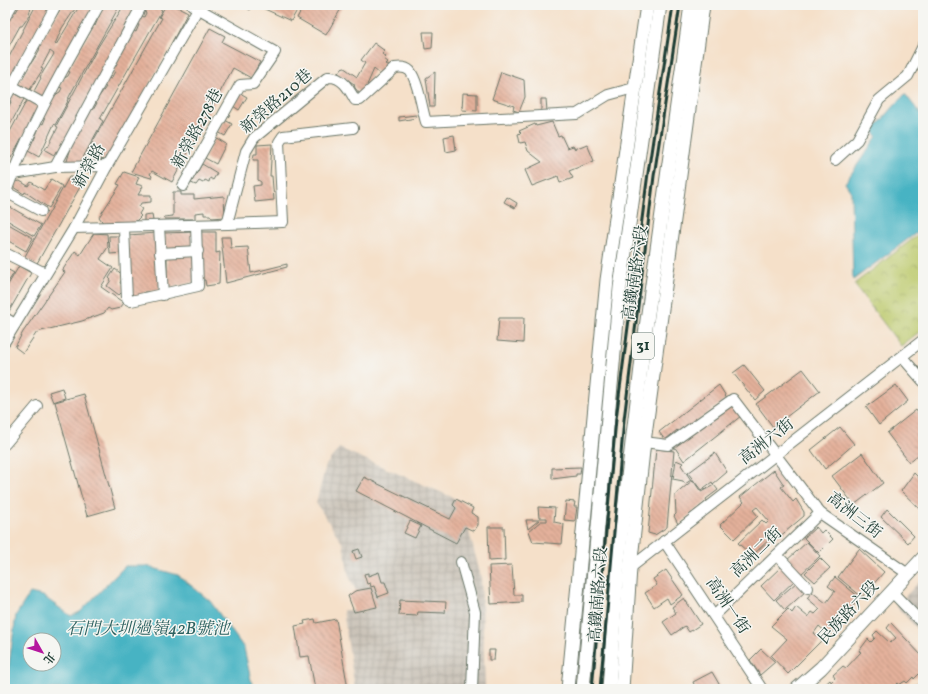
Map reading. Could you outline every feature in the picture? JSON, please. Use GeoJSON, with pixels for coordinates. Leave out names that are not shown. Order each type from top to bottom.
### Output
{"type":"FeatureCollection","features":[{"type":"Feature","properties":{"kind":"main road","name":"高鐵南路六段"},"geometry":{"type":"LineString","coordinates":[[568,689],[612,240],[647,5]]}},
{"type":"Feature","properties":{"kind":"main road","name":"高鐵南路六段"},"geometry":{"type":"LineString","coordinates":[[583,689],[620,288],[660,5]]}},
{"type":"Feature","properties":{"kind":"main road","name":"高鐵南路六段"},"geometry":{"type":"LineString","coordinates":[[609,689],[618,561],[660,226],[691,5]]}},
{"type":"Feature","properties":{"kind":"main road","name":"高鐵南路六段"},"geometry":{"type":"LineString","coordinates":[[622,689],[630,568],[644,442],[703,5]]}},
{"type":"Feature","properties":{"kind":"main road"},"geometry":{"type":"LineString","coordinates":[[660,226],[664,286]]}},
{"type":"Feature","properties":{"kind":"main road"},"geometry":{"type":"LineString","coordinates":[[612,240],[620,288]]}},
{"type":"Feature","properties":{"kind":"main road","name":"民族路六段"},"geometry":{"type":"LineString","coordinates":[[797,689],[821,668],[923,558]]}},
{"type":"Feature","properties":{"kind":"street"},"geometry":{"type":"LineString","coordinates":[[5,17],[12,5]]}},
{"type":"Feature","properties":{"kind":"street"},"geometry":{"type":"LineString","coordinates":[[5,99],[8,84],[56,5]]}},
{"type":"Feature","properties":{"kind":"street"},"geometry":{"type":"LineString","coordinates":[[41,211],[6,192],[8,175],[44,104],[99,5]]}},
{"type":"Feature","properties":{"kind":"street"},"geometry":{"type":"LineString","coordinates":[[55,167],[142,5]]}},
{"type":"Feature","properties":{"kind":"street","name":"新榮路"},"geometry":{"type":"LineString","coordinates":[[5,341],[44,273],[74,228],[196,6]]}},
{"type":"Feature","properties":{"kind":"street","name":"新榮路278巷"},"geometry":{"type":"LineString","coordinates":[[183,186],[240,85],[253,84],[275,52],[196,6]]}},
{"type":"Feature","properties":{"kind":"street"},"geometry":{"type":"LineString","coordinates":[[835,160],[857,140],[879,100],[908,76],[923,46]]}},
{"type":"Feature","properties":{"kind":"street","name":"新榮路210巷"},"geometry":{"type":"LineString","coordinates":[[227,224],[246,152],[254,138],[328,77],[333,77],[348,86],[355,100],[360,100],[395,68],[405,68],[410,71],[414,78],[426,122],[577,114],[608,94],[634,88]]}},
{"type":"Feature","properties":{"kind":"street"},"geometry":{"type":"LineString","coordinates":[[8,84],[44,104]]}},
{"type":"Feature","properties":{"kind":"street"},"geometry":{"type":"LineString","coordinates":[[74,228],[124,228],[196,224],[283,222],[279,142],[283,136],[353,128]]}},
{"type":"Feature","properties":{"kind":"street"},"geometry":{"type":"LineString","coordinates":[[8,175],[55,167],[107,166]]}},
{"type":"Feature","properties":{"kind":"street"},"geometry":{"type":"LineString","coordinates":[[124,228],[126,299],[131,301],[198,286],[196,224]]}},
{"type":"Feature","properties":{"kind":"street"},"geometry":{"type":"LineString","coordinates":[[159,226],[163,295]]}},
{"type":"Feature","properties":{"kind":"street"},"geometry":{"type":"LineString","coordinates":[[160,253],[198,251]]}},
{"type":"Feature","properties":{"kind":"street"},"geometry":{"type":"LineString","coordinates":[[5,253],[44,273]]}},
{"type":"Feature","properties":{"kind":"street"},"geometry":{"type":"LineString","coordinates":[[5,318],[14,324]]}},
{"type":"Feature","properties":{"kind":"street","name":"高洲六街"},"geometry":{"type":"LineString","coordinates":[[630,568],[923,340]]}},
{"type":"Feature","properties":{"kind":"street"},"geometry":{"type":"LineString","coordinates":[[902,357],[923,381]]}},
{"type":"Feature","properties":{"kind":"street","name":"高洲三街"},"geometry":{"type":"LineString","coordinates":[[644,442],[668,445],[733,399],[820,513],[908,574]]}},
{"type":"Feature","properties":{"kind":"street"},"geometry":{"type":"LineString","coordinates":[[5,444],[37,406]]}},
{"type":"Feature","properties":{"kind":"street","name":"高洲二街"},"geometry":{"type":"LineString","coordinates":[[715,615],[820,513]]}},
{"type":"Feature","properties":{"kind":"street","name":"高洲一街"},"geometry":{"type":"LineString","coordinates":[[664,541],[715,615],[762,689]]}},
{"type":"Feature","properties":{"kind":"street"},"geometry":{"type":"LineString","coordinates":[[776,555],[808,588]]}},
{"type":"Feature","properties":{"kind":"street"},"geometry":{"type":"LineString","coordinates":[[461,562],[475,612],[472,689]]}},
{"type":"Feature","properties":{"kind":"street"},"geometry":{"type":"LineString","coordinates":[[892,592],[923,624]]}},
{"type":"Feature","properties":{"kind":"shaded area"},"geometry":{"type":"Polygon","coordinates":[[[339,448],[461,501],[481,577],[485,689],[355,689],[343,610],[366,611],[349,576],[343,544],[316,503],[326,465],[339,448]]]}},
{"type":"Feature","properties":{"kind":"shaded area"},"geometry":{"type":"Polygon","coordinates":[[[923,578],[923,635],[896,606],[923,578]]]}},
{"type":"Feature","properties":{"kind":"shaded area"},"geometry":{"type":"Polygon","coordinates":[[[923,680],[923,689],[900,689],[923,680]]]}},
{"type":"Feature","properties":{"kind":"green space"},"geometry":{"type":"Polygon","coordinates":[[[923,231],[923,329],[901,346],[854,284],[923,231]]]}},
{"type":"Feature","properties":{"kind":"water"},"geometry":{"type":"Polygon","coordinates":[[[905,94],[923,117],[923,228],[853,280],[851,192],[845,183],[877,136],[872,131],[905,94]]]}},
{"type":"Feature","properties":{"kind":"water","name":"石門大圳過嶺42B號池"},"geometry":{"type":"Polygon","coordinates":[[[125,566],[146,566],[178,575],[210,601],[244,648],[253,689],[17,689],[6,685],[16,615],[30,593],[43,596],[71,616],[80,612],[125,566]]]}},
{"type":"Feature","properties":{"kind":"building"},"geometry":{"type":"Polygon","coordinates":[[[20,5],[32,5],[27,19],[22,26],[20,26],[5,53],[5,28],[7,29],[9,25],[7,24],[14,11],[16,12],[20,5]]]}},
{"type":"Feature","properties":{"kind":"building"},"geometry":{"type":"Polygon","coordinates":[[[36,5],[50,5],[10,81],[5,78],[5,61],[8,59],[36,5]]]}},
{"type":"Feature","properties":{"kind":"building"},"geometry":{"type":"Polygon","coordinates":[[[63,5],[77,6],[62,28],[55,44],[56,45],[80,5],[94,6],[43,98],[33,93],[41,78],[40,77],[54,54],[50,51],[41,68],[43,69],[29,91],[17,85],[39,51],[40,46],[38,45],[63,5]]]}},
{"type":"Feature","properties":{"kind":"building"},"geometry":{"type":"Polygon","coordinates":[[[104,5],[120,5],[55,125],[54,124],[39,157],[28,151],[28,147],[32,138],[34,140],[41,123],[43,124],[45,119],[43,118],[55,95],[60,92],[62,88],[59,87],[63,79],[68,76],[70,72],[68,71],[94,25],[95,26],[102,9],[106,6],[104,5]]]}},
{"type":"Feature","properties":{"kind":"building"},"geometry":{"type":"Polygon","coordinates":[[[121,5],[138,5],[129,18],[131,19],[128,24],[126,23],[122,31],[124,32],[58,152],[56,151],[54,155],[45,150],[47,146],[48,147],[58,127],[56,126],[98,47],[121,10],[119,8],[121,5]]]}},
{"type":"Feature","properties":{"kind":"building"},"geometry":{"type":"Polygon","coordinates":[[[147,5],[154,5],[162,10],[100,119],[103,121],[80,163],[72,164],[67,161],[72,144],[97,103],[95,102],[106,87],[104,86],[108,78],[111,79],[115,71],[113,70],[134,31],[136,32],[139,25],[137,24],[146,13],[144,11],[147,5]]]}},
{"type":"Feature","properties":{"kind":"building"},"geometry":{"type":"Polygon","coordinates":[[[166,5],[174,5],[188,12],[110,158],[106,156],[104,160],[100,159],[87,152],[162,18],[159,17],[166,5]]]}},
{"type":"Feature","properties":{"kind":"building"},"geometry":{"type":"Polygon","coordinates":[[[243,5],[255,5],[250,10],[243,5]]]}},
{"type":"Feature","properties":{"kind":"building"},"geometry":{"type":"Polygon","coordinates":[[[256,5],[300,5],[291,21],[256,5]]]}},
{"type":"Feature","properties":{"kind":"building"},"geometry":{"type":"Polygon","coordinates":[[[304,5],[343,5],[326,35],[297,18],[304,5]]]}},
{"type":"Feature","properties":{"kind":"building"},"geometry":{"type":"Polygon","coordinates":[[[210,28],[225,36],[222,42],[260,62],[251,78],[233,68],[172,182],[152,171],[150,174],[152,176],[151,178],[131,172],[210,28]]]}},
{"type":"Feature","properties":{"kind":"building"},"geometry":{"type":"Polygon","coordinates":[[[423,32],[433,32],[432,48],[425,49],[423,32]]]}},
{"type":"Feature","properties":{"kind":"building"},"geometry":{"type":"Polygon","coordinates":[[[374,43],[385,51],[382,54],[386,57],[384,59],[388,62],[386,64],[390,67],[381,75],[374,69],[367,85],[369,87],[360,94],[355,88],[354,84],[338,73],[343,67],[357,77],[365,63],[361,60],[374,43]]]}},
{"type":"Feature","properties":{"kind":"building"},"geometry":{"type":"Polygon","coordinates":[[[435,72],[434,107],[430,107],[426,78],[435,72]]]}},
{"type":"Feature","properties":{"kind":"building"},"geometry":{"type":"Polygon","coordinates":[[[501,72],[524,80],[525,97],[519,112],[513,110],[514,106],[492,99],[501,72]]]}},
{"type":"Feature","properties":{"kind":"building"},"geometry":{"type":"Polygon","coordinates":[[[13,93],[24,99],[5,134],[5,109],[11,102],[9,101],[13,93]]]}},
{"type":"Feature","properties":{"kind":"building"},"geometry":{"type":"Polygon","coordinates":[[[240,93],[247,97],[239,110],[233,106],[240,93]]]}},
{"type":"Feature","properties":{"kind":"building"},"geometry":{"type":"Polygon","coordinates":[[[463,93],[477,94],[477,111],[462,110],[463,93]]]}},
{"type":"Feature","properties":{"kind":"building"},"geometry":{"type":"Polygon","coordinates":[[[541,99],[546,99],[547,111],[541,111],[541,99]]]}},
{"type":"Feature","properties":{"kind":"building"},"geometry":{"type":"Polygon","coordinates":[[[27,100],[40,107],[11,158],[5,159],[5,141],[27,100]]]}},
{"type":"Feature","properties":{"kind":"building"},"geometry":{"type":"Polygon","coordinates":[[[416,115],[416,118],[399,121],[399,117],[416,115]]]}},
{"type":"Feature","properties":{"kind":"building"},"geometry":{"type":"Polygon","coordinates":[[[225,120],[232,124],[225,136],[218,132],[225,120]]]}},
{"type":"Feature","properties":{"kind":"building"},"geometry":{"type":"Polygon","coordinates":[[[552,122],[558,136],[561,135],[567,148],[573,146],[575,149],[587,144],[594,161],[569,171],[573,178],[560,183],[558,176],[532,186],[525,170],[542,162],[528,151],[525,142],[520,143],[518,134],[521,133],[519,131],[535,124],[536,126],[552,122]]]}},
{"type":"Feature","properties":{"kind":"building"},"geometry":{"type":"Polygon","coordinates":[[[454,135],[456,150],[446,152],[444,137],[454,135]]]}},
{"type":"Feature","properties":{"kind":"building"},"geometry":{"type":"Polygon","coordinates":[[[215,137],[226,144],[216,164],[205,158],[215,137]]]}},
{"type":"Feature","properties":{"kind":"building"},"geometry":{"type":"Polygon","coordinates":[[[272,144],[270,176],[272,176],[274,200],[255,202],[253,186],[261,185],[261,182],[258,180],[258,160],[253,160],[254,154],[257,154],[257,145],[272,144]]]}},
{"type":"Feature","properties":{"kind":"building"},"geometry":{"type":"Polygon","coordinates":[[[202,164],[217,173],[213,180],[210,178],[209,182],[205,180],[203,183],[199,181],[196,185],[191,183],[202,164]]]}},
{"type":"Feature","properties":{"kind":"building"},"geometry":{"type":"Polygon","coordinates":[[[124,172],[139,177],[136,184],[143,186],[138,195],[151,195],[151,202],[141,203],[139,207],[142,209],[139,214],[141,216],[133,224],[104,224],[99,217],[120,185],[117,184],[124,172]]]}},
{"type":"Feature","properties":{"kind":"building"},"geometry":{"type":"Polygon","coordinates":[[[69,177],[79,177],[84,180],[36,265],[24,258],[69,177]]]}},
{"type":"Feature","properties":{"kind":"building"},"geometry":{"type":"Polygon","coordinates":[[[51,179],[62,186],[49,208],[25,192],[24,194],[13,187],[15,182],[20,181],[28,186],[31,182],[44,190],[51,179]]]}},
{"type":"Feature","properties":{"kind":"building"},"geometry":{"type":"Polygon","coordinates":[[[173,192],[181,192],[181,195],[194,195],[194,199],[224,196],[225,217],[212,218],[210,215],[204,215],[204,212],[195,213],[195,219],[165,219],[164,217],[173,216],[173,192]]]}},
{"type":"Feature","properties":{"kind":"building"},"geometry":{"type":"Polygon","coordinates":[[[507,197],[517,203],[515,208],[504,202],[507,197]]]}},
{"type":"Feature","properties":{"kind":"building"},"geometry":{"type":"Polygon","coordinates":[[[5,204],[41,225],[34,236],[5,219],[5,204]]]}},
{"type":"Feature","properties":{"kind":"building"},"geometry":{"type":"Polygon","coordinates":[[[152,214],[153,221],[144,222],[144,215],[152,214]]]}},
{"type":"Feature","properties":{"kind":"building"},"geometry":{"type":"Polygon","coordinates":[[[5,222],[33,238],[26,251],[5,239],[5,222]]]}},
{"type":"Feature","properties":{"kind":"building"},"geometry":{"type":"Polygon","coordinates":[[[195,232],[196,250],[164,250],[164,233],[195,232]]]}},
{"type":"Feature","properties":{"kind":"building"},"geometry":{"type":"Polygon","coordinates":[[[200,232],[216,232],[216,253],[220,252],[219,284],[206,286],[205,280],[202,280],[200,232]]]}},
{"type":"Feature","properties":{"kind":"building"},"geometry":{"type":"Polygon","coordinates":[[[94,233],[107,234],[108,247],[100,259],[113,268],[101,287],[124,303],[120,308],[111,310],[108,308],[104,313],[82,321],[37,332],[23,353],[15,347],[23,332],[65,272],[62,271],[75,251],[80,255],[94,233]]]}},
{"type":"Feature","properties":{"kind":"building"},"geometry":{"type":"Polygon","coordinates":[[[157,233],[160,291],[144,292],[145,297],[131,298],[128,235],[157,233]]]}},
{"type":"Feature","properties":{"kind":"building"},"geometry":{"type":"Polygon","coordinates":[[[109,236],[120,236],[122,253],[110,254],[109,236]]]}},
{"type":"Feature","properties":{"kind":"building"},"geometry":{"type":"Polygon","coordinates":[[[221,237],[230,237],[231,248],[248,247],[251,273],[287,264],[287,267],[226,283],[221,237]]]}},
{"type":"Feature","properties":{"kind":"building"},"geometry":{"type":"Polygon","coordinates":[[[167,255],[195,255],[197,281],[167,289],[167,255]]]}},
{"type":"Feature","properties":{"kind":"building"},"geometry":{"type":"Polygon","coordinates":[[[19,266],[31,273],[8,313],[5,311],[5,290],[19,266]]]}},
{"type":"Feature","properties":{"kind":"building"},"geometry":{"type":"Polygon","coordinates":[[[5,268],[14,273],[6,285],[5,284],[5,268]]]}},
{"type":"Feature","properties":{"kind":"building"},"geometry":{"type":"Polygon","coordinates":[[[115,269],[123,275],[120,283],[124,286],[124,290],[119,295],[107,286],[111,280],[109,278],[115,269]]]}},
{"type":"Feature","properties":{"kind":"building"},"geometry":{"type":"Polygon","coordinates":[[[499,318],[524,318],[523,343],[497,341],[499,318]]]}},
{"type":"Feature","properties":{"kind":"building"},"geometry":{"type":"Polygon","coordinates":[[[744,365],[765,391],[755,400],[733,373],[744,365]]]}},
{"type":"Feature","properties":{"kind":"building"},"geometry":{"type":"Polygon","coordinates":[[[803,369],[820,391],[773,427],[756,404],[803,369]]]}},
{"type":"Feature","properties":{"kind":"building"},"geometry":{"type":"Polygon","coordinates":[[[719,385],[727,398],[681,434],[677,430],[665,440],[659,432],[719,385]]]}},
{"type":"Feature","properties":{"kind":"building"},"geometry":{"type":"Polygon","coordinates":[[[896,385],[908,401],[879,425],[866,407],[896,385]]]}},
{"type":"Feature","properties":{"kind":"building"},"geometry":{"type":"Polygon","coordinates":[[[62,388],[65,398],[53,402],[49,392],[62,388]]]}},
{"type":"Feature","properties":{"kind":"building"},"geometry":{"type":"Polygon","coordinates":[[[84,394],[115,508],[87,516],[55,402],[84,394]]]}},
{"type":"Feature","properties":{"kind":"building"},"geometry":{"type":"Polygon","coordinates":[[[732,404],[741,416],[684,461],[674,446],[732,404]]]}},
{"type":"Feature","properties":{"kind":"building"},"geometry":{"type":"Polygon","coordinates":[[[916,410],[923,420],[923,451],[909,462],[887,433],[916,410]]]}},
{"type":"Feature","properties":{"kind":"building"},"geometry":{"type":"Polygon","coordinates":[[[840,427],[854,444],[825,469],[811,450],[840,427]]]}},
{"type":"Feature","properties":{"kind":"building"},"geometry":{"type":"Polygon","coordinates":[[[656,449],[674,451],[667,527],[655,535],[648,533],[656,449]]]}},
{"type":"Feature","properties":{"kind":"building"},"geometry":{"type":"Polygon","coordinates":[[[715,453],[727,472],[713,484],[712,482],[701,490],[688,473],[715,453]]]}},
{"type":"Feature","properties":{"kind":"building"},"geometry":{"type":"Polygon","coordinates":[[[862,453],[883,483],[854,505],[832,476],[862,453]]]}},
{"type":"Feature","properties":{"kind":"building"},"geometry":{"type":"Polygon","coordinates":[[[676,460],[683,463],[681,465],[691,480],[685,484],[683,481],[673,479],[676,460]]]}},
{"type":"Feature","properties":{"kind":"building"},"geometry":{"type":"Polygon","coordinates":[[[581,467],[580,474],[576,474],[576,476],[552,479],[552,468],[581,467]]]}},
{"type":"Feature","properties":{"kind":"building"},"geometry":{"type":"Polygon","coordinates":[[[774,470],[784,485],[781,487],[793,502],[796,499],[804,512],[804,516],[778,538],[775,534],[752,556],[738,543],[762,520],[766,524],[769,521],[757,507],[753,510],[758,516],[734,539],[720,525],[744,502],[740,497],[774,470]]]}},
{"type":"Feature","properties":{"kind":"building"},"geometry":{"type":"Polygon","coordinates":[[[914,473],[923,482],[923,512],[901,491],[914,473]]]}},
{"type":"Feature","properties":{"kind":"building"},"geometry":{"type":"Polygon","coordinates":[[[364,477],[450,519],[456,508],[453,505],[456,499],[473,508],[471,513],[478,517],[478,525],[474,531],[465,527],[456,543],[356,491],[364,477]]]}},
{"type":"Feature","properties":{"kind":"building"},"geometry":{"type":"Polygon","coordinates":[[[693,480],[701,492],[714,485],[718,490],[706,499],[707,501],[678,524],[674,516],[676,514],[675,495],[693,480]]]}},
{"type":"Feature","properties":{"kind":"building"},"geometry":{"type":"Polygon","coordinates":[[[566,501],[575,502],[574,507],[577,507],[575,521],[564,520],[566,501]]]}},
{"type":"Feature","properties":{"kind":"building"},"geometry":{"type":"Polygon","coordinates":[[[538,507],[555,508],[554,522],[564,524],[562,544],[533,542],[529,531],[541,521],[547,521],[547,518],[539,518],[538,507]]]}},
{"type":"Feature","properties":{"kind":"building"},"geometry":{"type":"Polygon","coordinates":[[[887,509],[914,536],[908,543],[881,517],[887,509]]]}},
{"type":"Feature","properties":{"kind":"building"},"geometry":{"type":"Polygon","coordinates":[[[526,520],[539,520],[528,529],[526,520]]]}},
{"type":"Feature","properties":{"kind":"building"},"geometry":{"type":"Polygon","coordinates":[[[410,521],[421,526],[415,538],[404,533],[410,521]]]}},
{"type":"Feature","properties":{"kind":"building"},"geometry":{"type":"Polygon","coordinates":[[[488,527],[504,527],[505,560],[489,561],[488,527]]]}},
{"type":"Feature","properties":{"kind":"building"},"geometry":{"type":"Polygon","coordinates":[[[816,527],[821,533],[824,530],[833,539],[819,553],[804,538],[816,527]]]}},
{"type":"Feature","properties":{"kind":"building"},"geometry":{"type":"Polygon","coordinates":[[[807,542],[820,556],[799,576],[786,561],[807,542]]]}},
{"type":"Feature","properties":{"kind":"building"},"geometry":{"type":"Polygon","coordinates":[[[359,549],[362,557],[356,559],[353,551],[359,549]]]}},
{"type":"Feature","properties":{"kind":"building"},"geometry":{"type":"Polygon","coordinates":[[[859,549],[884,572],[862,597],[838,577],[859,549]]]}},
{"type":"Feature","properties":{"kind":"building"},"geometry":{"type":"Polygon","coordinates":[[[820,558],[830,568],[815,582],[805,573],[820,558]]]}},
{"type":"Feature","properties":{"kind":"building"},"geometry":{"type":"Polygon","coordinates":[[[512,565],[514,595],[522,595],[522,602],[491,604],[489,566],[512,565]]]}},
{"type":"Feature","properties":{"kind":"building"},"geometry":{"type":"Polygon","coordinates":[[[782,566],[795,580],[774,600],[761,586],[782,566]]]}},
{"type":"Feature","properties":{"kind":"building"},"geometry":{"type":"Polygon","coordinates":[[[666,570],[683,595],[670,604],[667,598],[654,607],[645,593],[657,585],[653,579],[666,570]]]}},
{"type":"Feature","properties":{"kind":"building"},"geometry":{"type":"Polygon","coordinates":[[[379,572],[382,582],[385,582],[389,593],[378,597],[374,586],[371,587],[370,583],[367,584],[364,574],[368,573],[368,576],[379,572]]]}},
{"type":"Feature","properties":{"kind":"building"},"geometry":{"type":"Polygon","coordinates":[[[835,577],[860,598],[829,635],[819,626],[814,633],[822,640],[788,674],[771,656],[787,639],[771,626],[788,609],[792,613],[796,607],[808,617],[812,612],[815,614],[820,609],[807,598],[812,592],[826,603],[835,591],[828,586],[835,577]]]}},
{"type":"Feature","properties":{"kind":"building"},"geometry":{"type":"Polygon","coordinates":[[[797,582],[806,591],[785,610],[776,600],[797,582]]]}},
{"type":"Feature","properties":{"kind":"building"},"geometry":{"type":"Polygon","coordinates":[[[371,588],[377,607],[354,612],[348,596],[355,591],[371,588]]]}},
{"type":"Feature","properties":{"kind":"building"},"geometry":{"type":"Polygon","coordinates":[[[684,598],[701,624],[689,632],[685,626],[672,635],[663,622],[676,613],[672,607],[684,598]]]}},
{"type":"Feature","properties":{"kind":"building"},"geometry":{"type":"Polygon","coordinates":[[[400,600],[446,602],[445,613],[418,612],[417,616],[399,615],[400,600]]]}},
{"type":"Feature","properties":{"kind":"building"},"geometry":{"type":"Polygon","coordinates":[[[315,619],[316,623],[336,619],[348,689],[315,689],[309,656],[300,657],[295,626],[305,624],[304,621],[315,619]]]}},
{"type":"Feature","properties":{"kind":"building"},"geometry":{"type":"Polygon","coordinates":[[[891,623],[923,657],[923,670],[914,679],[913,677],[907,683],[905,681],[899,685],[898,683],[893,688],[892,686],[887,689],[820,689],[830,680],[831,682],[835,678],[833,675],[843,666],[846,668],[861,652],[859,651],[868,639],[871,642],[875,638],[873,635],[877,631],[890,643],[896,638],[887,628],[891,623]]]}},
{"type":"Feature","properties":{"kind":"building"},"geometry":{"type":"Polygon","coordinates":[[[761,649],[775,662],[760,675],[750,660],[761,649]]]}},
{"type":"Feature","properties":{"kind":"building"},"geometry":{"type":"Polygon","coordinates":[[[489,650],[495,650],[494,660],[489,660],[489,650]]]}},
{"type":"Feature","properties":{"kind":"building"},"geometry":{"type":"Polygon","coordinates":[[[712,672],[722,689],[696,689],[693,682],[712,672]]]}},
{"type":"Feature","properties":{"kind":"railway"},"geometry":{"type":"LineString","coordinates":[[592,689],[616,419],[648,173],[673,5]]}},
{"type":"Feature","properties":{"kind":"railway"},"geometry":{"type":"LineString","coordinates":[[600,689],[624,420],[654,176],[680,5]]}}]}
